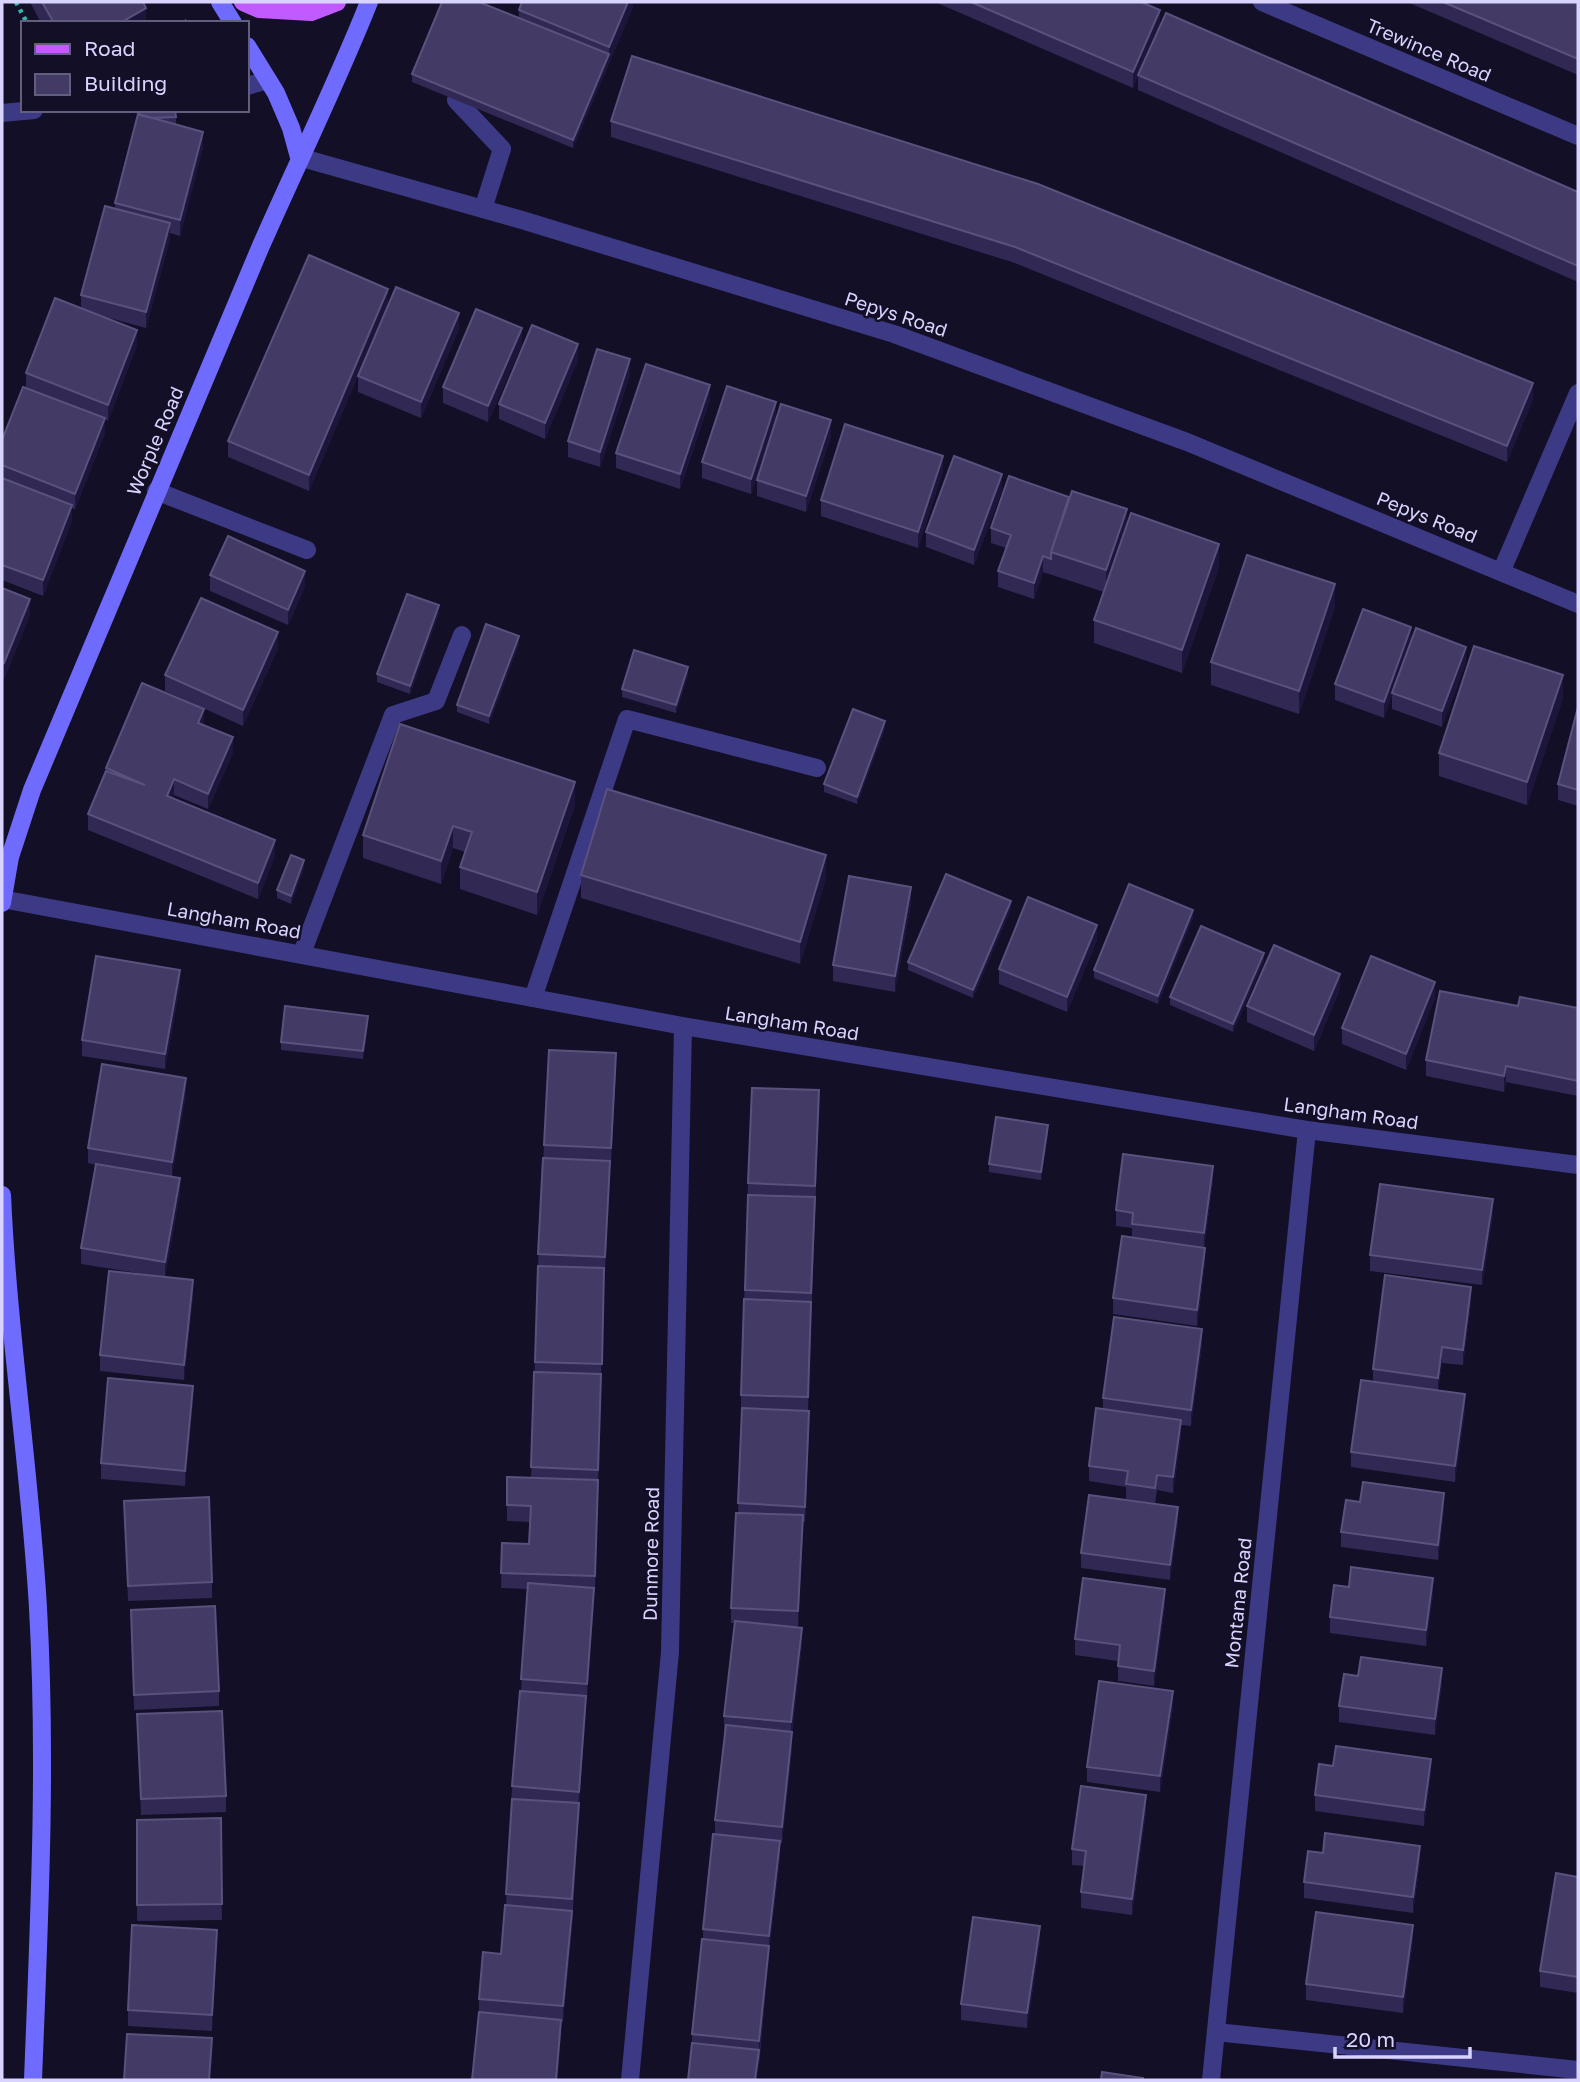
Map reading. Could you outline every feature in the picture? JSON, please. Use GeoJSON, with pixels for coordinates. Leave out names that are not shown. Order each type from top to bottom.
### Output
{"type":"FeatureCollection","features":[{"type":"Feature","properties":{"kind":"main road"},"geometry":{"type":"LineString","coordinates":[[220,2],[232,21]]}},
{"type":"Feature","properties":{"kind":"main road"},"geometry":{"type":"LineString","coordinates":[[243,2],[259,9],[311,12],[337,2]]}},
{"type":"Feature","properties":{"kind":"main road","name":"Worple Road"},"geometry":{"type":"LineString","coordinates":[[2,900],[19,824],[156,491],[299,157],[369,2]]}},
{"type":"Feature","properties":{"kind":"main road"},"geometry":{"type":"LineString","coordinates":[[248,48],[276,93],[292,128],[299,157]]}},
{"type":"Feature","properties":{"kind":"main road"},"geometry":{"type":"LineString","coordinates":[[2,1195],[5,1257],[32,1518],[38,1612],[40,1839],[33,2080]]}},
{"type":"Feature","properties":{"kind":"street","name":"Trewince Road"},"geometry":{"type":"LineString","coordinates":[[1262,2],[1578,136]]}},
{"type":"Feature","properties":{"kind":"street"},"geometry":{"type":"LineString","coordinates":[[472,63],[456,100],[502,149],[483,209]]}},
{"type":"Feature","properties":{"kind":"street"},"geometry":{"type":"LineString","coordinates":[[248,86],[268,80]]}},
{"type":"Feature","properties":{"kind":"street"},"geometry":{"type":"LineString","coordinates":[[2,113],[21,111]]}},
{"type":"Feature","properties":{"kind":"street","name":"Pepys Road"},"geometry":{"type":"LineString","coordinates":[[299,157],[483,209],[894,334],[1187,442],[1502,570],[1578,604]]}},
{"type":"Feature","properties":{"kind":"street"},"geometry":{"type":"LineString","coordinates":[[1502,570],[1578,393]]}},
{"type":"Feature","properties":{"kind":"street"},"geometry":{"type":"LineString","coordinates":[[156,491],[307,550]]}},
{"type":"Feature","properties":{"kind":"street"},"geometry":{"type":"LineString","coordinates":[[302,953],[393,715],[436,701],[461,635]]}},
{"type":"Feature","properties":{"kind":"street"},"geometry":{"type":"LineString","coordinates":[[533,998],[627,719],[817,768]]}},
{"type":"Feature","properties":{"kind":"street","name":"Langham Road"},"geometry":{"type":"LineString","coordinates":[[2,900],[302,953],[683,1026],[1307,1130],[1578,1165]]}},
{"type":"Feature","properties":{"kind":"street","name":"Dunmore Road"},"geometry":{"type":"LineString","coordinates":[[630,2080],[670,1652],[683,1026]]}},
{"type":"Feature","properties":{"kind":"street","name":"Montana Road"},"geometry":{"type":"LineString","coordinates":[[1211,2080],[1307,1130]]}},
{"type":"Feature","properties":{"kind":"street"},"geometry":{"type":"LineString","coordinates":[[1216,2032],[1578,2070]]}},
{"type":"Feature","properties":{"kind":"path"},"geometry":{"type":"LineString","coordinates":[[17,2],[26,21]]}},
{"type":"Feature","properties":{"kind":"path"},"geometry":{"type":"LineString","coordinates":[[188,21],[191,19]]}},
{"type":"Feature","properties":{"kind":"building"},"geometry":{"type":"Polygon","coordinates":[[[42,2],[143,2],[146,8],[123,21],[53,21],[42,2]]]}},
{"type":"Feature","properties":{"kind":"building"},"geometry":{"type":"Polygon","coordinates":[[[442,2],[479,2],[609,54],[573,140],[412,74],[442,2]]]}},
{"type":"Feature","properties":{"kind":"building"},"geometry":{"type":"Polygon","coordinates":[[[522,2],[628,2],[609,47],[519,10],[522,2]]]}},
{"type":"Feature","properties":{"kind":"building"},"geometry":{"type":"Polygon","coordinates":[[[971,2],[1141,2],[1160,10],[1133,72],[971,2]]]}},
{"type":"Feature","properties":{"kind":"building"},"geometry":{"type":"Polygon","coordinates":[[[1443,2],[1578,2],[1578,59],[1443,2]]]}},
{"type":"Feature","properties":{"kind":"building"},"geometry":{"type":"Polygon","coordinates":[[[1166,13],[1578,192],[1578,266],[1138,75],[1166,13]]]}},
{"type":"Feature","properties":{"kind":"building"},"geometry":{"type":"Polygon","coordinates":[[[632,56],[1038,184],[1533,383],[1507,446],[1015,247],[611,121],[632,56]]]}},
{"type":"Feature","properties":{"kind":"building"},"geometry":{"type":"Polygon","coordinates":[[[139,112],[175,112],[176,117],[152,118],[139,115],[139,112]]]}},
{"type":"Feature","properties":{"kind":"building"},"geometry":{"type":"Polygon","coordinates":[[[138,114],[203,132],[180,220],[115,203],[138,114]]]}},
{"type":"Feature","properties":{"kind":"building"},"geometry":{"type":"Polygon","coordinates":[[[105,206],[170,223],[146,312],[81,295],[105,206]]]}},
{"type":"Feature","properties":{"kind":"building"},"geometry":{"type":"Polygon","coordinates":[[[309,255],[388,289],[309,475],[228,441],[309,255]]]}},
{"type":"Feature","properties":{"kind":"building"},"geometry":{"type":"Polygon","coordinates":[[[396,287],[459,313],[421,402],[358,376],[396,287]]]}},
{"type":"Feature","properties":{"kind":"building"},"geometry":{"type":"Polygon","coordinates":[[[55,298],[137,330],[108,405],[26,373],[55,298]]]}},
{"type":"Feature","properties":{"kind":"building"},"geometry":{"type":"Polygon","coordinates":[[[476,309],[522,328],[488,406],[443,387],[476,309]]]}},
{"type":"Feature","properties":{"kind":"building"},"geometry":{"type":"Polygon","coordinates":[[[532,325],[578,344],[545,423],[499,404],[532,325]]]}},
{"type":"Feature","properties":{"kind":"building"},"geometry":{"type":"Polygon","coordinates":[[[597,349],[630,359],[600,452],[568,441],[597,349]]]}},
{"type":"Feature","properties":{"kind":"building"},"geometry":{"type":"Polygon","coordinates":[[[646,364],[710,385],[680,474],[616,453],[646,364]]]}},
{"type":"Feature","properties":{"kind":"building"},"geometry":{"type":"Polygon","coordinates":[[[727,386],[776,402],[751,479],[702,462],[727,386]]]}},
{"type":"Feature","properties":{"kind":"building"},"geometry":{"type":"Polygon","coordinates":[[[23,387],[105,418],[75,494],[2,465],[2,440],[23,387]]]}},
{"type":"Feature","properties":{"kind":"building"},"geometry":{"type":"Polygon","coordinates":[[[781,404],[831,420],[806,496],[757,480],[781,404]]]}},
{"type":"Feature","properties":{"kind":"building"},"geometry":{"type":"Polygon","coordinates":[[[845,424],[943,456],[918,532],[821,500],[845,424]]]}},
{"type":"Feature","properties":{"kind":"building"},"geometry":{"type":"Polygon","coordinates":[[[954,456],[1002,474],[974,550],[926,532],[954,456]]]}},
{"type":"Feature","properties":{"kind":"building"},"geometry":{"type":"Polygon","coordinates":[[[1009,476],[1069,497],[1051,559],[1043,556],[1034,583],[998,571],[1011,535],[991,528],[1009,476]]]}},
{"type":"Feature","properties":{"kind":"building"},"geometry":{"type":"Polygon","coordinates":[[[2,478],[72,505],[43,580],[2,565],[2,478]]]}},
{"type":"Feature","properties":{"kind":"building"},"geometry":{"type":"Polygon","coordinates":[[[1072,491],[1127,509],[1106,570],[1051,552],[1072,491]]]}},
{"type":"Feature","properties":{"kind":"building"},"geometry":{"type":"Polygon","coordinates":[[[1131,513],[1219,544],[1182,650],[1094,620],[1131,513]]]}},
{"type":"Feature","properties":{"kind":"building"},"geometry":{"type":"Polygon","coordinates":[[[228,536],[305,571],[288,610],[210,575],[228,536]]]}},
{"type":"Feature","properties":{"kind":"building"},"geometry":{"type":"Polygon","coordinates":[[[1247,555],[1335,584],[1299,691],[1211,662],[1247,555]]]}},
{"type":"Feature","properties":{"kind":"building"},"geometry":{"type":"Polygon","coordinates":[[[2,588],[30,599],[4,663],[2,662],[2,588]]]}},
{"type":"Feature","properties":{"kind":"building"},"geometry":{"type":"Polygon","coordinates":[[[407,594],[439,605],[410,686],[377,674],[407,594]]]}},
{"type":"Feature","properties":{"kind":"building"},"geometry":{"type":"Polygon","coordinates":[[[201,598],[278,632],[243,710],[165,675],[201,598]]]}},
{"type":"Feature","properties":{"kind":"building"},"geometry":{"type":"Polygon","coordinates":[[[1363,609],[1411,627],[1384,702],[1335,684],[1363,609]]]}},
{"type":"Feature","properties":{"kind":"building"},"geometry":{"type":"Polygon","coordinates":[[[486,624],[519,636],[489,716],[457,705],[486,624]]]}},
{"type":"Feature","properties":{"kind":"building"},"geometry":{"type":"Polygon","coordinates":[[[1416,628],[1466,647],[1442,711],[1392,693],[1416,628]]]}},
{"type":"Feature","properties":{"kind":"building"},"geometry":{"type":"Polygon","coordinates":[[[1474,646],[1563,675],[1527,782],[1439,753],[1474,646]]]}},
{"type":"Feature","properties":{"kind":"building"},"geometry":{"type":"Polygon","coordinates":[[[634,650],[688,667],[676,705],[622,689],[634,650]]]}},
{"type":"Feature","properties":{"kind":"building"},"geometry":{"type":"Polygon","coordinates":[[[142,683],[204,709],[198,723],[233,737],[208,794],[174,779],[167,796],[275,840],[258,883],[88,814],[106,771],[145,785],[106,768],[142,683]]]}},
{"type":"Feature","properties":{"kind":"building"},"geometry":{"type":"Polygon","coordinates":[[[1578,707],[1578,790],[1558,784],[1578,707]]]}},
{"type":"Feature","properties":{"kind":"building"},"geometry":{"type":"Polygon","coordinates":[[[853,709],[885,721],[857,797],[824,784],[853,709]]]}},
{"type":"Feature","properties":{"kind":"building"},"geometry":{"type":"Polygon","coordinates":[[[400,724],[575,782],[537,892],[460,867],[472,832],[453,826],[441,861],[363,835],[400,724]]]}},
{"type":"Feature","properties":{"kind":"building"},"geometry":{"type":"Polygon","coordinates":[[[607,789],[826,855],[800,942],[581,875],[607,789]]]}},
{"type":"Feature","properties":{"kind":"building"},"geometry":{"type":"Polygon","coordinates":[[[291,855],[304,860],[291,896],[277,890],[291,855]]]}},
{"type":"Feature","properties":{"kind":"building"},"geometry":{"type":"Polygon","coordinates":[[[946,874],[1011,901],[973,990],[908,962],[946,874]]]}},
{"type":"Feature","properties":{"kind":"building"},"geometry":{"type":"Polygon","coordinates":[[[849,876],[911,887],[895,976],[833,965],[849,876]]]}},
{"type":"Feature","properties":{"kind":"building"},"geometry":{"type":"Polygon","coordinates":[[[1129,884],[1193,910],[1158,996],[1094,970],[1129,884]]]}},
{"type":"Feature","properties":{"kind":"building"},"geometry":{"type":"Polygon","coordinates":[[[1028,897],[1097,925],[1067,997],[999,969],[1028,897]]]}},
{"type":"Feature","properties":{"kind":"building"},"geometry":{"type":"Polygon","coordinates":[[[1201,926],[1264,953],[1233,1024],[1170,997],[1201,926]]]}},
{"type":"Feature","properties":{"kind":"building"},"geometry":{"type":"Polygon","coordinates":[[[1274,945],[1340,974],[1314,1035],[1247,1006],[1274,945]]]}},
{"type":"Feature","properties":{"kind":"building"},"geometry":{"type":"Polygon","coordinates":[[[96,956],[180,970],[165,1054],[82,1040],[96,956]]]}},
{"type":"Feature","properties":{"kind":"building"},"geometry":{"type":"Polygon","coordinates":[[[1371,956],[1435,982],[1406,1054],[1342,1028],[1371,956]]]}},
{"type":"Feature","properties":{"kind":"building"},"geometry":{"type":"Polygon","coordinates":[[[1440,991],[1518,1006],[1520,997],[1578,1008],[1578,1081],[1506,1066],[1504,1076],[1426,1060],[1440,991]]]}},
{"type":"Feature","properties":{"kind":"building"},"geometry":{"type":"Polygon","coordinates":[[[285,1006],[368,1016],[363,1051],[281,1042],[285,1006]]]}},
{"type":"Feature","properties":{"kind":"building"},"geometry":{"type":"Polygon","coordinates":[[[549,1050],[616,1053],[611,1148],[544,1145],[549,1050]]]}},
{"type":"Feature","properties":{"kind":"building"},"geometry":{"type":"Polygon","coordinates":[[[102,1064],[186,1078],[172,1162],[88,1148],[102,1064]]]}},
{"type":"Feature","properties":{"kind":"building"},"geometry":{"type":"Polygon","coordinates":[[[752,1088],[819,1090],[815,1186],[748,1183],[752,1088]]]}},
{"type":"Feature","properties":{"kind":"building"},"geometry":{"type":"Polygon","coordinates":[[[996,1117],[1048,1125],[1041,1172],[989,1164],[996,1117]]]}},
{"type":"Feature","properties":{"kind":"building"},"geometry":{"type":"Polygon","coordinates":[[[1123,1154],[1213,1166],[1204,1233],[1132,1224],[1133,1213],[1116,1210],[1123,1154]]]}},
{"type":"Feature","properties":{"kind":"building"},"geometry":{"type":"Polygon","coordinates":[[[543,1158],[610,1161],[605,1257],[538,1254],[543,1158]]]}},
{"type":"Feature","properties":{"kind":"building"},"geometry":{"type":"Polygon","coordinates":[[[96,1164],[180,1178],[165,1262],[81,1248],[96,1164]]]}},
{"type":"Feature","properties":{"kind":"building"},"geometry":{"type":"Polygon","coordinates":[[[1380,1184],[1493,1199],[1482,1270],[1370,1255],[1380,1184]]]}},
{"type":"Feature","properties":{"kind":"building"},"geometry":{"type":"Polygon","coordinates":[[[748,1195],[815,1197],[811,1293],[745,1290],[748,1195]]]}},
{"type":"Feature","properties":{"kind":"building"},"geometry":{"type":"Polygon","coordinates":[[[1122,1236],[1205,1248],[1197,1310],[1113,1298],[1122,1236]]]}},
{"type":"Feature","properties":{"kind":"building"},"geometry":{"type":"Polygon","coordinates":[[[538,1266],[604,1268],[602,1364],[535,1362],[538,1266]]]}},
{"type":"Feature","properties":{"kind":"building"},"geometry":{"type":"Polygon","coordinates":[[[109,1271],[193,1280],[184,1365],[100,1355],[109,1271]]]}},
{"type":"Feature","properties":{"kind":"building"},"geometry":{"type":"Polygon","coordinates":[[[1385,1275],[1471,1287],[1463,1350],[1442,1347],[1438,1378],[1373,1369],[1385,1275]]]}},
{"type":"Feature","properties":{"kind":"building"},"geometry":{"type":"Polygon","coordinates":[[[744,1299],[811,1302],[808,1397],[741,1395],[744,1299]]]}},
{"type":"Feature","properties":{"kind":"building"},"geometry":{"type":"Polygon","coordinates":[[[1114,1317],[1202,1329],[1191,1410],[1103,1398],[1114,1317]]]}},
{"type":"Feature","properties":{"kind":"building"},"geometry":{"type":"Polygon","coordinates":[[[534,1372],[601,1374],[598,1470],[531,1467],[534,1372]]]}},
{"type":"Feature","properties":{"kind":"building"},"geometry":{"type":"Polygon","coordinates":[[[108,1378],[193,1386],[185,1471],[101,1463],[108,1378]]]}},
{"type":"Feature","properties":{"kind":"building"},"geometry":{"type":"Polygon","coordinates":[[[1361,1380],[1465,1394],[1455,1466],[1351,1452],[1361,1380]]]}},
{"type":"Feature","properties":{"kind":"building"},"geometry":{"type":"Polygon","coordinates":[[[742,1408],[809,1411],[805,1507],[738,1503],[742,1408]]]}},
{"type":"Feature","properties":{"kind":"building"},"geometry":{"type":"Polygon","coordinates":[[[1096,1408],[1181,1420],[1173,1477],[1157,1475],[1155,1488],[1126,1484],[1128,1471],[1089,1466],[1096,1408]]]}},
{"type":"Feature","properties":{"kind":"building"},"geometry":{"type":"Polygon","coordinates":[[[507,1477],[598,1480],[595,1576],[501,1573],[502,1543],[529,1544],[531,1506],[507,1505],[507,1477]]]}},
{"type":"Feature","properties":{"kind":"building"},"geometry":{"type":"Polygon","coordinates":[[[1363,1482],[1444,1493],[1438,1545],[1341,1532],[1346,1500],[1360,1502],[1363,1482]]]}},
{"type":"Feature","properties":{"kind":"building"},"geometry":{"type":"Polygon","coordinates":[[[1089,1495],[1178,1507],[1170,1565],[1081,1553],[1089,1495]]]}},
{"type":"Feature","properties":{"kind":"building"},"geometry":{"type":"Polygon","coordinates":[[[209,1497],[212,1582],[128,1586],[124,1501],[209,1497]]]}},
{"type":"Feature","properties":{"kind":"building"},"geometry":{"type":"Polygon","coordinates":[[[736,1513],[803,1515],[798,1611],[731,1608],[736,1513]]]}},
{"type":"Feature","properties":{"kind":"building"},"geometry":{"type":"Polygon","coordinates":[[[1351,1567],[1433,1578],[1426,1630],[1330,1617],[1334,1585],[1349,1587],[1351,1567]]]}},
{"type":"Feature","properties":{"kind":"building"},"geometry":{"type":"Polygon","coordinates":[[[1083,1578],[1165,1589],[1154,1671],[1118,1666],[1120,1645],[1075,1639],[1083,1578]]]}},
{"type":"Feature","properties":{"kind":"building"},"geometry":{"type":"Polygon","coordinates":[[[528,1583],[594,1588],[587,1684],[521,1679],[528,1583]]]}},
{"type":"Feature","properties":{"kind":"building"},"geometry":{"type":"Polygon","coordinates":[[[215,1606],[219,1691],[134,1695],[131,1610],[215,1606]]]}},
{"type":"Feature","properties":{"kind":"building"},"geometry":{"type":"Polygon","coordinates":[[[735,1621],[802,1628],[791,1722],[724,1716],[735,1621]]]}},
{"type":"Feature","properties":{"kind":"building"},"geometry":{"type":"Polygon","coordinates":[[[1361,1657],[1442,1668],[1435,1719],[1339,1706],[1344,1674],[1358,1676],[1361,1657]]]}},
{"type":"Feature","properties":{"kind":"building"},"geometry":{"type":"Polygon","coordinates":[[[1099,1681],[1173,1691],[1160,1776],[1087,1767],[1099,1681]]]}},
{"type":"Feature","properties":{"kind":"building"},"geometry":{"type":"Polygon","coordinates":[[[520,1691],[586,1696],[579,1792],[512,1786],[520,1691]]]}},
{"type":"Feature","properties":{"kind":"building"},"geometry":{"type":"Polygon","coordinates":[[[222,1711],[226,1796],[141,1799],[137,1714],[222,1711]]]}},
{"type":"Feature","properties":{"kind":"building"},"geometry":{"type":"Polygon","coordinates":[[[726,1725],[792,1732],[782,1827],[715,1820],[726,1725]]]}},
{"type":"Feature","properties":{"kind":"building"},"geometry":{"type":"Polygon","coordinates":[[[1336,1746],[1431,1759],[1424,1810],[1315,1795],[1319,1764],[1333,1766],[1336,1746]]]}},
{"type":"Feature","properties":{"kind":"building"},"geometry":{"type":"Polygon","coordinates":[[[1081,1786],[1146,1795],[1132,1899],[1081,1892],[1086,1851],[1072,1849],[1081,1786]]]}},
{"type":"Feature","properties":{"kind":"building"},"geometry":{"type":"Polygon","coordinates":[[[512,1799],[579,1803],[572,1899],[506,1894],[512,1799]]]}},
{"type":"Feature","properties":{"kind":"building"},"geometry":{"type":"Polygon","coordinates":[[[221,1818],[222,1904],[137,1905],[137,1820],[221,1818]]]}},
{"type":"Feature","properties":{"kind":"building"},"geometry":{"type":"Polygon","coordinates":[[[1325,1833],[1420,1846],[1413,1897],[1304,1882],[1308,1851],[1323,1853],[1325,1833]]]}},
{"type":"Feature","properties":{"kind":"building"},"geometry":{"type":"Polygon","coordinates":[[[713,1834],[780,1841],[769,1936],[703,1929],[713,1834]]]}},
{"type":"Feature","properties":{"kind":"building"},"geometry":{"type":"Polygon","coordinates":[[[1556,1873],[1578,1877],[1578,1977],[1540,1971],[1556,1873]]]}},
{"type":"Feature","properties":{"kind":"building"},"geometry":{"type":"Polygon","coordinates":[[[505,1905],[572,1911],[563,2006],[479,1999],[483,1952],[501,1954],[505,1905]]]}},
{"type":"Feature","properties":{"kind":"building"},"geometry":{"type":"Polygon","coordinates":[[[1316,1912],[1413,1925],[1403,1997],[1306,1984],[1316,1912]]]}},
{"type":"Feature","properties":{"kind":"building"},"geometry":{"type":"Polygon","coordinates":[[[973,1917],[1040,1926],[1027,2013],[961,2004],[973,1917]]]}},
{"type":"Feature","properties":{"kind":"building"},"geometry":{"type":"Polygon","coordinates":[[[132,1925],[217,1930],[212,2015],[128,2010],[132,1925]]]}},
{"type":"Feature","properties":{"kind":"building"},"geometry":{"type":"Polygon","coordinates":[[[702,1939],[769,1946],[759,2041],[692,2034],[702,1939]]]}},
{"type":"Feature","properties":{"kind":"building"},"geometry":{"type":"Polygon","coordinates":[[[479,2012],[561,2020],[556,2080],[472,2080],[479,2012]]]}},
{"type":"Feature","properties":{"kind":"building"},"geometry":{"type":"Polygon","coordinates":[[[127,2034],[212,2038],[209,2080],[124,2080],[127,2034]]]}},
{"type":"Feature","properties":{"kind":"building"},"geometry":{"type":"Polygon","coordinates":[[[692,2043],[759,2050],[755,2080],[688,2080],[692,2043]]]}},
{"type":"Feature","properties":{"kind":"building"},"geometry":{"type":"Polygon","coordinates":[[[1102,2072],[1143,2078],[1143,2080],[1101,2080],[1102,2072]]]}}]}
